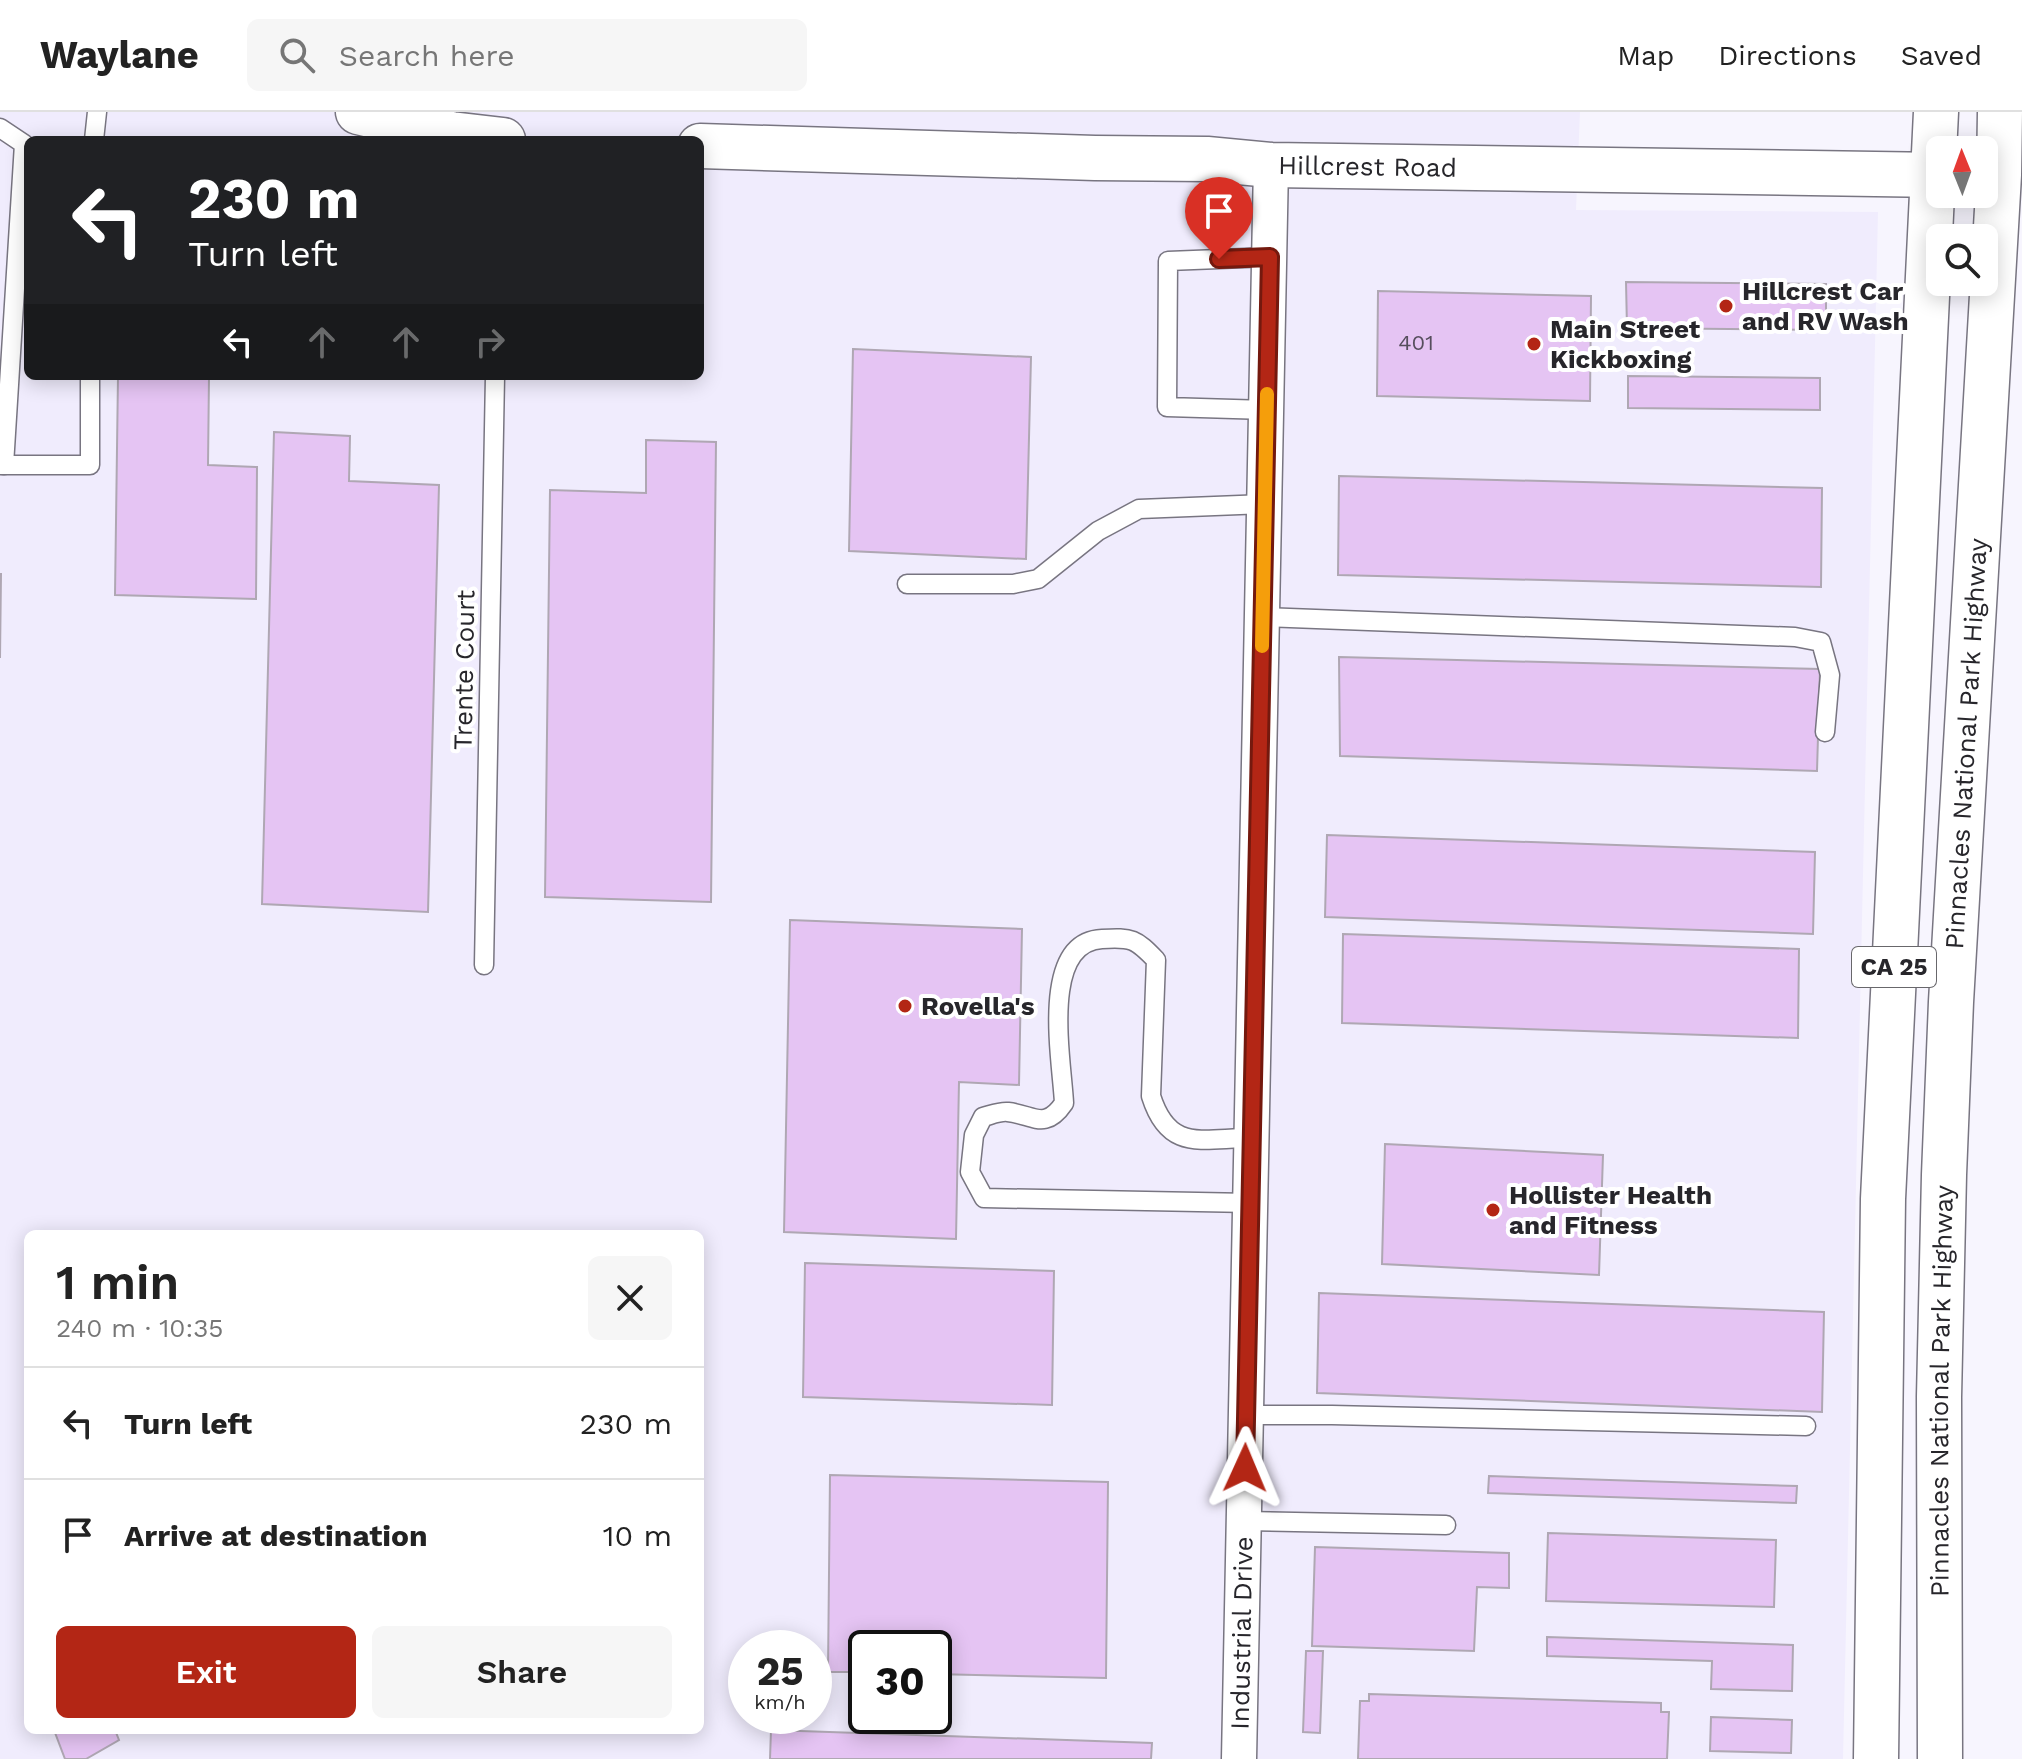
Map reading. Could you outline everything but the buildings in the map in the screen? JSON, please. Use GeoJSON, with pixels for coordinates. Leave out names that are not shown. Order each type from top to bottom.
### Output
{"type":"FeatureCollection","features":[{"type":"Feature","properties":{"kind":"main road"},"geometry":{"type":"LineString","coordinates":[[358,112],[468,136]]}},
{"type":"Feature","properties":{"kind":"main road","name":"CA 25"},"geometry":{"type":"LineString","coordinates":[[1936,112],[1936,136]]}},
{"type":"Feature","properties":{"kind":"main road","name":"Pinnacles National Park Highway"},"geometry":{"type":"LineString","coordinates":[[1940,1759],[1939,1397],[1944,1175],[1952,986],[2002,176],[2000,112]]}},
{"type":"Feature","properties":{"kind":"main road","name":"Hillcrest Road"},"geometry":{"type":"LineString","coordinates":[[704,146],[1207,159],[1271,165],[1926,175]]}},
{"type":"Feature","properties":{"kind":"main road","name":"CA 25"},"geometry":{"type":"LineString","coordinates":[[1876,1759],[1883,1199],[1935,208]]}},
{"type":"Feature","properties":{"kind":"street","name":"Industrial Drive"},"geometry":{"type":"LineString","coordinates":[[1239,1759],[1271,165]]}},
{"type":"Feature","properties":{"kind":"lane"},"geometry":{"type":"LineString","coordinates":[[94,136],[97,112]]}},
{"type":"Feature","properties":{"kind":"lane"},"geometry":{"type":"LineString","coordinates":[[0,128],[24,144],[2,465],[90,465],[90,380]]}},
{"type":"Feature","properties":{"kind":"lane"},"geometry":{"type":"LineString","coordinates":[[1267,410],[1167,407],[1168,261],[1270,257]]}},
{"type":"Feature","properties":{"kind":"lane","name":"Trente Court"},"geometry":{"type":"LineString","coordinates":[[484,965],[495,380]]}},
{"type":"Feature","properties":{"kind":"lane"},"geometry":{"type":"LineString","coordinates":[[907,584],[1013,584],[1038,579],[1098,531],[1139,509],[1265,504]]}},
{"type":"Feature","properties":{"kind":"lane"},"geometry":{"type":"LineString","coordinates":[[1262,617],[1795,637],[1821,642],[1830,675],[1825,732]]}},
{"type":"Feature","properties":{"kind":"lane"},"geometry":{"type":"LineString","coordinates":[[1250,1203],[984,1198],[970,1172],[974,1135],[983,1117],[1005,1111],[1040,1121],[1056,1115],[1064,1103],[1059,994],[1062,974],[1072,951],[1092,939],[1120,938],[1139,942],[1156,960],[1151,1096],[1158,1116],[1170,1132],[1184,1138],[1251,1138]]}},
{"type":"Feature","properties":{"kind":"lane"},"geometry":{"type":"LineString","coordinates":[[1246,1415],[1806,1426]]}},
{"type":"Feature","properties":{"kind":"lane"},"geometry":{"type":"LineString","coordinates":[[1244,1521],[1446,1525]]}},
{"type":"Feature","properties":{"kind":"shaded area"},"geometry":{"type":"Polygon","coordinates":[[[0,112],[1580,112],[1576,210],[1878,212],[1843,1759],[0,1759],[0,112]]]}},
{"type":"Feature","properties":{"kind":"slow traffic"},"geometry":{"type":"LineString","coordinates":[[1262,646],[1267,394]]}},
{"type":"Feature","properties":{"kind":"place","name":"Hillcrest Car and RV Wash"},"geometry":{"type":"Point","coordinates":[1726,306]}},
{"type":"Feature","properties":{"kind":"place","name":"Main Street Kickboxing"},"geometry":{"type":"Point","coordinates":[1534,344]}},
{"type":"Feature","properties":{"kind":"place","name":"Rovella's"},"geometry":{"type":"Point","coordinates":[905,1006]}},
{"type":"Feature","properties":{"kind":"place","name":"Hollister Health and Fitness"},"geometry":{"type":"Point","coordinates":[1493,1210]}},
{"type":"Feature","properties":{"kind":"route"},"geometry":{"type":"LineString","coordinates":[[1219,259],[1270,257],[1245,1468]]}}]}
